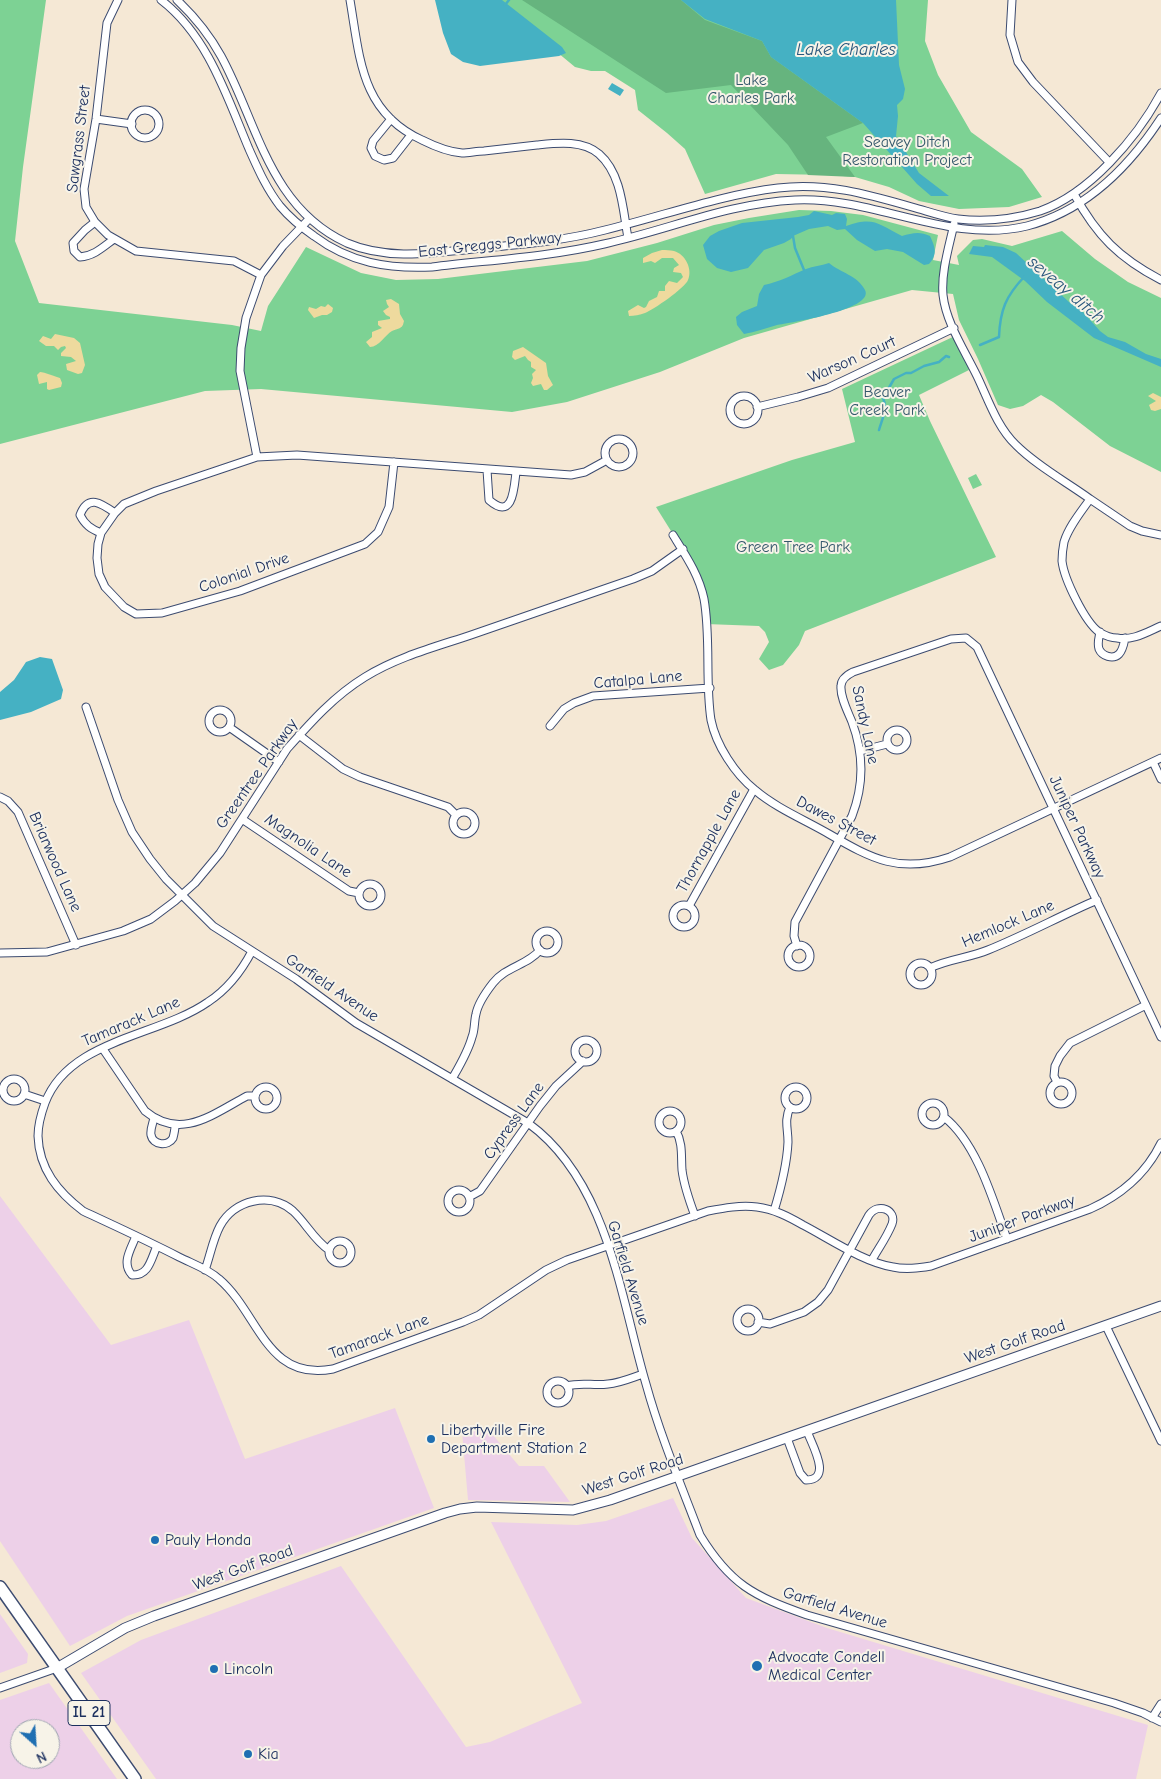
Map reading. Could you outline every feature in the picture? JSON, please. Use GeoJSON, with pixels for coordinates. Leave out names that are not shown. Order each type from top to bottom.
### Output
{"type":"FeatureCollection","features":[{"type":"Feature","properties":{"kind":"main road","name":"IL 21"},"geometry":{"type":"LineString","coordinates":[[0,1587],[135,1779]]}},
{"type":"Feature","properties":{"kind":"street","name":"Sawgrass Street"},"geometry":{"type":"LineString","coordinates":[[118,0],[107,23],[96,119],[84,189],[86,207],[95,222],[114,239],[136,251],[234,261],[261,275]]}},
{"type":"Feature","properties":{"kind":"street","name":"East Greggs Parkway"},"geometry":{"type":"LineString","coordinates":[[161,0],[182,20],[198,40],[218,77],[260,174],[279,205],[291,218],[324,243],[358,260],[379,265],[413,268],[541,254],[602,245],[717,212],[794,200],[856,204],[953,228],[999,230],[1025,226],[1050,219],[1079,204],[1114,176],[1142,144],[1161,118]]}},
{"type":"Feature","properties":{"kind":"street","name":"East Greggs Parkway"},"geometry":{"type":"LineString","coordinates":[[178,0],[199,24],[221,56],[276,177],[308,219],[348,243],[380,252],[423,254],[559,240],[606,230],[748,192],[781,187],[808,186],[856,191],[955,219],[993,219],[1023,216],[1058,204],[1074,194],[1126,145],[1146,118],[1161,93]]}},
{"type":"Feature","properties":{"kind":"street"},"geometry":{"type":"LineString","coordinates":[[350,0],[360,64],[366,83],[377,103],[391,119],[411,135],[443,149],[461,153],[551,143],[570,143],[587,147],[600,155],[612,170],[618,186],[628,238]]}},
{"type":"Feature","properties":{"kind":"street"},"geometry":{"type":"LineString","coordinates":[[1012,0],[1010,35],[1018,62],[1032,82],[1109,162]]}},
{"type":"Feature","properties":{"kind":"street"},"geometry":{"type":"LineString","coordinates":[[148,111],[156,116],[159,124],[156,133],[149,138],[145,138],[134,132],[132,124],[133,119],[139,112],[148,111]]}},
{"type":"Feature","properties":{"kind":"street"},"geometry":{"type":"LineString","coordinates":[[96,119],[132,124]]}},
{"type":"Feature","properties":{"kind":"street"},"geometry":{"type":"LineString","coordinates":[[391,119],[373,141],[371,148],[375,156],[384,160],[393,158],[411,135]]}},
{"type":"Feature","properties":{"kind":"street"},"geometry":{"type":"LineString","coordinates":[[1074,194],[1095,229],[1116,251],[1141,270],[1161,280]]}},
{"type":"Feature","properties":{"kind":"street"},"geometry":{"type":"LineString","coordinates":[[257,457],[240,371],[241,348],[246,318],[261,275],[282,246],[308,219]]}},
{"type":"Feature","properties":{"kind":"street"},"geometry":{"type":"LineString","coordinates":[[955,219],[944,271],[943,286],[946,306],[954,328],[1007,435],[1027,455],[1130,526],[1161,536]]}},
{"type":"Feature","properties":{"kind":"street"},"geometry":{"type":"LineString","coordinates":[[95,222],[72,243],[74,251],[80,257],[94,254],[114,239]]}},
{"type":"Feature","properties":{"kind":"street","name":"Warson Court"},"geometry":{"type":"LineString","coordinates":[[757,407],[798,398],[828,388],[954,328]]}},
{"type":"Feature","properties":{"kind":"street","name":"Colonial Drive"},"geometry":{"type":"LineString","coordinates":[[394,462],[389,508],[378,532],[365,544],[240,590],[162,613],[136,614],[124,607],[105,587],[99,574],[97,558],[101,533],[114,513],[124,504],[156,491],[257,457],[297,455],[394,462],[487,470],[571,475],[585,472],[607,460]]}},
{"type":"Feature","properties":{"kind":"street"},"geometry":{"type":"LineString","coordinates":[[487,470],[488,500],[496,506],[504,506],[513,498],[516,472]]}},
{"type":"Feature","properties":{"kind":"street"},"geometry":{"type":"LineString","coordinates":[[1090,498],[1067,534],[1062,560],[1066,575],[1084,616],[1100,632],[1117,638],[1137,637],[1161,626]]}},
{"type":"Feature","properties":{"kind":"street"},"geometry":{"type":"LineString","coordinates":[[101,533],[84,523],[80,515],[83,507],[92,502],[100,502],[114,513]]}},
{"type":"Feature","properties":{"kind":"street","name":"Dawes Street"},"geometry":{"type":"LineString","coordinates":[[673,535],[695,570],[704,601],[712,721],[723,751],[737,771],[754,789],[770,801],[840,840],[881,860],[901,865],[934,863],[1161,758]]}},
{"type":"Feature","properties":{"kind":"street","name":"Greentree Parkway"},"geometry":{"type":"LineString","coordinates":[[0,953],[47,952],[123,931],[151,919],[195,883],[220,853],[299,735],[339,695],[364,678],[402,658],[633,580],[652,571],[682,549]]}},
{"type":"Feature","properties":{"kind":"street"},"geometry":{"type":"LineString","coordinates":[[1100,632],[1099,650],[1108,656],[1114,657],[1118,654],[1125,638]]}},
{"type":"Feature","properties":{"kind":"street","name":"Sandy Lane"},"geometry":{"type":"LineString","coordinates":[[797,946],[794,936],[795,922],[840,840],[859,798],[862,769],[854,726],[842,695],[841,686],[846,676],[942,642],[960,638]]}},
{"type":"Feature","properties":{"kind":"street","name":"Juniper Parkway"},"geometry":{"type":"LineString","coordinates":[[960,638],[970,641],[977,647],[1161,1037]]}},
{"type":"Feature","properties":{"kind":"street","name":"Catalpa Lane"},"geometry":{"type":"LineString","coordinates":[[550,726],[564,709],[593,696],[710,688]]}},
{"type":"Feature","properties":{"kind":"street","name":"Garfield Avenue"},"geometry":{"type":"LineString","coordinates":[[86,708],[118,800],[132,832],[160,872],[213,926],[296,979],[356,1023],[528,1123],[545,1136],[566,1160],[591,1204],[608,1246],[643,1374],[700,1535],[711,1553],[730,1576],[751,1592],[772,1603],[807,1615],[1114,1703],[1143,1713],[1161,1722]]}},
{"type":"Feature","properties":{"kind":"street"},"geometry":{"type":"LineString","coordinates":[[229,727],[280,762]]}},
{"type":"Feature","properties":{"kind":"street"},"geometry":{"type":"LineString","coordinates":[[299,735],[343,769],[360,778],[448,807],[456,816]]}},
{"type":"Feature","properties":{"kind":"street"},"geometry":{"type":"LineString","coordinates":[[860,751],[887,744]]}},
{"type":"Feature","properties":{"kind":"street"},"geometry":{"type":"LineString","coordinates":[[1152,762],[1161,779]]}},
{"type":"Feature","properties":{"kind":"street","name":"Thornapple Lane"},"geometry":{"type":"LineString","coordinates":[[689,906],[754,789]]}},
{"type":"Feature","properties":{"kind":"street","name":"Briarwood Lane"},"geometry":{"type":"LineString","coordinates":[[0,797],[8,801],[18,812],[76,945]]}},
{"type":"Feature","properties":{"kind":"street","name":"Magnolia Lane"},"geometry":{"type":"LineString","coordinates":[[242,819],[349,891],[359,893]]}},
{"type":"Feature","properties":{"kind":"street","name":"Hemlock Lane"},"geometry":{"type":"LineString","coordinates":[[930,968],[941,962],[987,951],[1096,900]]}},
{"type":"Feature","properties":{"kind":"street"},"geometry":{"type":"LineString","coordinates":[[452,1079],[468,1052],[476,1012],[482,998],[494,981],[508,969],[536,955],[540,950]]}},
{"type":"Feature","properties":{"kind":"street","name":"Tamarack Lane"},"geometry":{"type":"LineString","coordinates":[[252,951],[243,968],[229,986],[208,1003],[81,1059],[70,1067],[50,1090],[38,1128],[38,1141],[46,1171],[62,1194],[83,1211],[157,1246],[219,1279],[228,1288],[275,1352],[285,1362],[296,1369],[318,1372],[333,1369],[463,1322],[479,1315],[546,1270],[567,1260],[608,1246]]}},
{"type":"Feature","properties":{"kind":"street"},"geometry":{"type":"LineString","coordinates":[[1056,1082],[1054,1076],[1055,1066],[1070,1043],[1146,1005]]}},
{"type":"Feature","properties":{"kind":"street"},"geometry":{"type":"LineString","coordinates":[[103,1048],[145,1111],[154,1118],[175,1126],[196,1122],[247,1096],[255,1096]]}},
{"type":"Feature","properties":{"kind":"street","name":"Cypress Lane"},"geometry":{"type":"LineString","coordinates":[[469,1197],[480,1191],[556,1086],[583,1061]]}},
{"type":"Feature","properties":{"kind":"street"},"geometry":{"type":"LineString","coordinates":[[24,1094],[45,1101]]}},
{"type":"Feature","properties":{"kind":"street"},"geometry":{"type":"LineString","coordinates":[[774,1211],[785,1168],[788,1141],[786,1117],[790,1107]]}},
{"type":"Feature","properties":{"kind":"street"},"geometry":{"type":"LineString","coordinates":[[944,1117],[952,1124],[969,1147],[995,1204],[1007,1239]]}},
{"type":"Feature","properties":{"kind":"street"},"geometry":{"type":"LineString","coordinates":[[154,1118],[150,1132],[151,1136],[160,1144],[171,1140],[175,1126]]}},
{"type":"Feature","properties":{"kind":"street"},"geometry":{"type":"LineString","coordinates":[[676,1131],[680,1138],[682,1170],[687,1196],[695,1216]]}},
{"type":"Feature","properties":{"kind":"street","name":"Juniper Parkway"},"geometry":{"type":"LineString","coordinates":[[608,1246],[695,1216],[726,1207],[743,1206],[774,1211],[851,1251],[894,1268],[931,1266],[1090,1209],[1107,1201],[1125,1189],[1142,1172],[1160,1146]]}},
{"type":"Feature","properties":{"kind":"street"},"geometry":{"type":"LineString","coordinates":[[205,1270],[219,1227],[227,1216],[248,1202],[261,1200],[276,1201],[292,1210],[308,1226],[320,1244],[329,1250]]}},
{"type":"Feature","properties":{"kind":"street"},"geometry":{"type":"LineString","coordinates":[[758,1322],[770,1324],[804,1312],[818,1302],[828,1290],[872,1212],[879,1208],[887,1210],[892,1216],[892,1224],[872,1260]]}},
{"type":"Feature","properties":{"kind":"street"},"geometry":{"type":"LineString","coordinates":[[136,1236],[126,1262],[128,1270],[132,1275],[139,1275],[145,1272],[157,1246]]}},
{"type":"Feature","properties":{"kind":"street","name":"West Golf Road"},"geometry":{"type":"LineString","coordinates":[[57,1668],[125,1628],[154,1616],[445,1513],[477,1507],[573,1510],[610,1500],[1161,1306]]}},
{"type":"Feature","properties":{"kind":"street"},"geometry":{"type":"LineString","coordinates":[[1106,1326],[1161,1440]]}},
{"type":"Feature","properties":{"kind":"street"},"geometry":{"type":"LineString","coordinates":[[567,1386],[576,1384],[605,1385],[643,1374]]}},
{"type":"Feature","properties":{"kind":"street"},"geometry":{"type":"LineString","coordinates":[[787,1438],[800,1474],[806,1480],[812,1480],[817,1478],[820,1466],[807,1431]]}},
{"type":"Feature","properties":{"kind":"street"},"geometry":{"type":"LineString","coordinates":[[0,1688],[57,1668]]}},
{"type":"Feature","properties":{"kind":"street"},"geometry":{"type":"LineString","coordinates":[[1152,1718],[1161,1704]]}},
{"type":"Feature","properties":{"kind":"shaded area"},"geometry":{"type":"Polygon","coordinates":[[[0,1196],[111,1345],[189,1320],[245,1459],[395,1408],[434,1508],[127,1616],[70,1646],[0,1541],[0,1196]]]}},
{"type":"Feature","properties":{"kind":"shaded area"},"geometry":{"type":"Polygon","coordinates":[[[487,1428],[519,1466],[544,1466],[570,1502],[468,1500],[462,1431],[487,1428]]]}},
{"type":"Feature","properties":{"kind":"shaded area","name":"Advocate Condell Medical Center"},"geometry":{"type":"Polygon","coordinates":[[[673,1498],[692,1538],[746,1598],[827,1628],[1148,1725],[1136,1779],[156,1779],[81,1673],[141,1640],[341,1566],[466,1747],[490,1742],[582,1703],[491,1522],[577,1525],[606,1521],[673,1498]]]}},
{"type":"Feature","properties":{"kind":"shaded area"},"geometry":{"type":"Polygon","coordinates":[[[0,1614],[28,1654],[27,1663],[0,1673],[0,1614]]]}},
{"type":"Feature","properties":{"kind":"shaded area"},"geometry":{"type":"Polygon","coordinates":[[[49,1683],[117,1779],[0,1779],[0,1700],[49,1683]]]}},
{"type":"Feature","properties":{"kind":"green space"},"geometry":{"type":"Polygon","coordinates":[[[0,0],[46,0],[23,167],[15,241],[39,303],[232,325],[261,331],[268,306],[306,247],[361,273],[396,280],[438,279],[587,261],[657,243],[714,225],[799,210],[863,215],[938,235],[933,260],[959,265],[957,256],[973,240],[982,239],[1012,246],[1062,231],[1095,259],[1128,282],[1161,298],[1161,472],[1110,446],[1053,402],[1041,395],[1023,406],[1010,409],[998,405],[959,320],[953,294],[912,290],[744,338],[660,372],[567,402],[512,412],[261,389],[205,391],[0,444],[0,0]]]}},
{"type":"Feature","properties":{"kind":"green space","name":"Lake Charles Park"},"geometry":{"type":"Polygon","coordinates":[[[494,0],[928,0],[925,41],[938,75],[971,132],[1022,169],[1042,197],[1009,207],[959,209],[919,201],[889,187],[855,177],[776,174],[705,194],[685,149],[638,110],[635,90],[605,71],[591,71],[575,67],[494,0]]]}},
{"type":"Feature","properties":{"kind":"green space","name":"Lake Charles Park"},"geometry":{"type":"Polygon","coordinates":[[[522,0],[681,0],[705,20],[762,41],[771,57],[863,123],[826,137],[855,177],[808,175],[788,145],[731,85],[666,93],[522,0]]]}},
{"type":"Feature","properties":{"kind":"green space","name":"Green Tree Park"},"geometry":{"type":"Polygon","coordinates":[[[957,335],[969,370],[919,395],[996,557],[805,631],[799,645],[783,665],[769,670],[759,659],[769,642],[765,632],[759,626],[706,624],[704,601],[676,539],[656,507],[792,460],[855,442],[842,389],[957,335]]]}},
{"type":"Feature","properties":{"kind":"green space"},"geometry":{"type":"Polygon","coordinates":[[[976,474],[982,485],[973,489],[968,478],[976,474]]]}},
{"type":"Feature","properties":{"kind":"sand"},"geometry":{"type":"Polygon","coordinates":[[[662,250],[674,251],[685,259],[689,267],[689,276],[686,284],[655,308],[643,314],[629,316],[628,311],[638,305],[646,307],[649,301],[657,297],[659,291],[665,291],[665,286],[669,281],[677,283],[683,277],[681,273],[673,272],[674,268],[679,265],[673,258],[662,258],[655,263],[651,261],[643,263],[643,258],[662,250]]]}},
{"type":"Feature","properties":{"kind":"sand"},"geometry":{"type":"Polygon","coordinates":[[[391,299],[399,304],[400,314],[404,321],[403,325],[389,333],[376,345],[370,347],[366,342],[372,337],[372,332],[382,328],[378,325],[378,321],[390,319],[383,311],[389,307],[386,300],[391,299]]]}},
{"type":"Feature","properties":{"kind":"sand"},"geometry":{"type":"Polygon","coordinates":[[[328,304],[333,308],[332,312],[327,315],[314,318],[308,310],[309,307],[316,309],[321,306],[325,307],[328,304]]]}},
{"type":"Feature","properties":{"kind":"sand"},"geometry":{"type":"Polygon","coordinates":[[[55,334],[74,338],[80,343],[85,365],[82,373],[78,374],[67,370],[66,364],[76,361],[71,357],[61,356],[61,353],[66,348],[65,346],[58,350],[54,346],[46,346],[39,341],[43,336],[51,339],[55,334]]]}},
{"type":"Feature","properties":{"kind":"sand"},"geometry":{"type":"Polygon","coordinates":[[[523,347],[546,363],[548,376],[553,385],[547,390],[544,390],[541,384],[533,386],[531,383],[532,374],[536,370],[531,367],[531,362],[525,356],[515,360],[512,357],[513,351],[523,347]]]}},
{"type":"Feature","properties":{"kind":"sand"},"geometry":{"type":"Polygon","coordinates":[[[40,372],[60,378],[61,387],[49,390],[47,389],[47,382],[39,384],[37,375],[40,372]]]}},
{"type":"Feature","properties":{"kind":"sand"},"geometry":{"type":"Polygon","coordinates":[[[1153,393],[1161,397],[1161,409],[1155,411],[1151,410],[1149,405],[1156,401],[1148,396],[1153,393]]]}},
{"type":"Feature","properties":{"kind":"water"},"geometry":{"type":"Polygon","coordinates":[[[435,0],[502,0],[562,47],[566,53],[559,56],[480,66],[463,62],[451,54],[443,33],[435,0]]]}},
{"type":"Feature","properties":{"kind":"water","name":"Lake Charles"},"geometry":{"type":"Polygon","coordinates":[[[681,0],[896,0],[899,65],[905,89],[903,99],[897,105],[896,136],[919,173],[949,196],[931,196],[917,184],[863,123],[771,57],[762,41],[705,19],[681,0]]]}},
{"type":"Feature","properties":{"kind":"water"},"geometry":{"type":"Polygon","coordinates":[[[612,83],[624,90],[620,96],[608,89],[612,83]]]}},
{"type":"Feature","properties":{"kind":"water"},"geometry":{"type":"Polygon","coordinates":[[[814,211],[832,215],[836,213],[845,214],[847,219],[846,226],[870,222],[881,225],[902,236],[916,233],[926,234],[930,236],[933,244],[935,250],[934,257],[929,264],[924,265],[903,252],[887,249],[875,251],[857,240],[845,229],[837,230],[828,226],[809,229],[793,236],[784,243],[764,250],[748,268],[731,272],[717,268],[707,259],[703,245],[710,236],[719,231],[742,223],[798,217],[809,215],[814,211]]]}},
{"type":"Feature","properties":{"kind":"water"},"geometry":{"type":"Polygon","coordinates":[[[985,245],[1003,247],[1016,253],[1069,302],[1082,311],[1100,331],[1108,337],[1125,342],[1146,354],[1161,359],[1161,367],[1094,338],[1047,302],[1025,281],[992,257],[969,254],[973,246],[984,247],[985,245]]]}},
{"type":"Feature","properties":{"kind":"water"},"geometry":{"type":"Polygon","coordinates":[[[829,263],[862,285],[865,290],[865,297],[857,304],[829,314],[744,334],[737,325],[736,317],[742,312],[757,306],[759,294],[764,285],[809,268],[829,263]]]}},
{"type":"Feature","properties":{"kind":"water"},"geometry":{"type":"Polygon","coordinates":[[[40,657],[52,659],[63,690],[61,699],[31,712],[0,720],[0,692],[14,680],[26,662],[40,657]]]}},
{"type":"Feature","properties":{"kind":"waterway"},"geometry":{"type":"LineString","coordinates":[[505,5],[509,0]]}},
{"type":"Feature","properties":{"kind":"waterway"},"geometry":{"type":"LineString","coordinates":[[793,236],[795,248],[804,270]]}},
{"type":"Feature","properties":{"kind":"waterway","name":"seveay ditch"},"geometry":{"type":"LineString","coordinates":[[980,345],[999,337],[1005,304],[1008,297],[1024,277]]}},
{"type":"Feature","properties":{"kind":"waterway"},"geometry":{"type":"LineString","coordinates":[[879,430],[885,410],[883,398],[894,379],[924,366],[939,362],[946,356],[949,357]]}},
{"type":"Feature","properties":{"kind":"place","name":"Libertyville Fire Department Station 2"},"geometry":{"type":"Point","coordinates":[431,1439]}},
{"type":"Feature","properties":{"kind":"place","name":"Pauly Honda"},"geometry":{"type":"Point","coordinates":[155,1540]}},
{"type":"Feature","properties":{"kind":"place","name":"Advocate Condell Medical Center"},"geometry":{"type":"Point","coordinates":[757,1666]}},
{"type":"Feature","properties":{"kind":"place","name":"Lincoln"},"geometry":{"type":"Point","coordinates":[214,1669]}},
{"type":"Feature","properties":{"kind":"place","name":"Kia"},"geometry":{"type":"Point","coordinates":[248,1754]}},
{"type":"Feature","properties":{"kind":"park label","name":"Seavey Ditch Restoration Project"},"geometry":{"type":"Point","coordinates":[907,151]}},
{"type":"Feature","properties":{"kind":"park label","name":"Beaver Creek Park"},"geometry":{"type":"Point","coordinates":[887,401]}}]}
